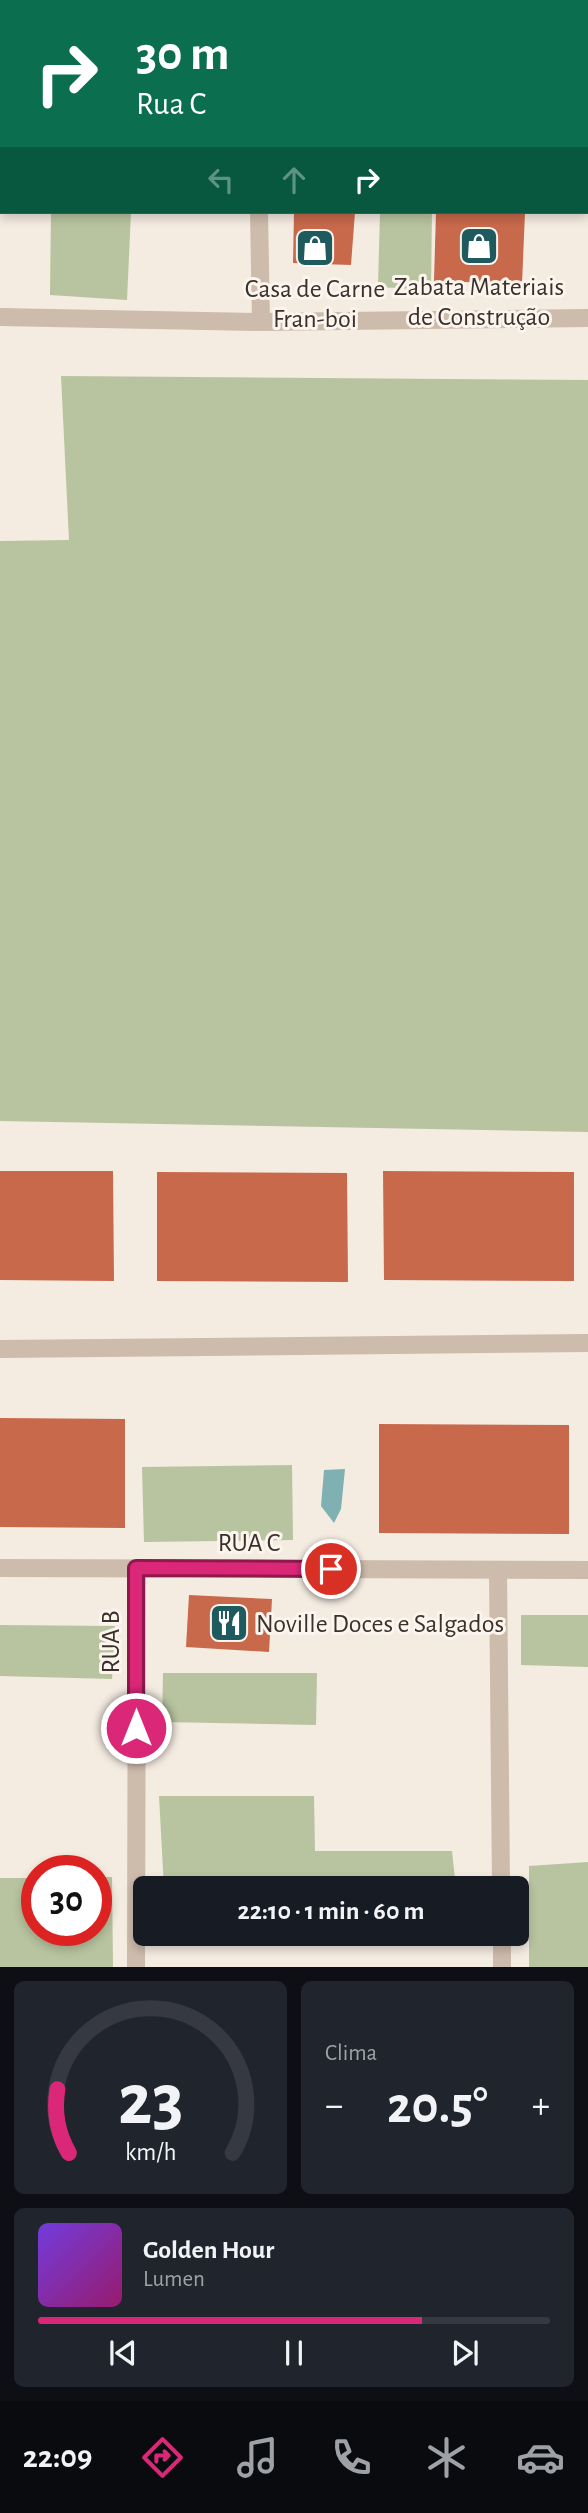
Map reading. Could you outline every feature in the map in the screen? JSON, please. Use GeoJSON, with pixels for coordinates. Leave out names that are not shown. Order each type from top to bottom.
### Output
{"type":"FeatureCollection","features":[{"type":"Feature","properties":{"kind":"street"},"geometry":{"type":"LineString","coordinates":[[259,214],[261,322]]}},
{"type":"Feature","properties":{"kind":"street"},"geometry":{"type":"LineString","coordinates":[[0,317],[261,322],[588,318]]}},
{"type":"Feature","properties":{"kind":"street"},"geometry":{"type":"LineString","coordinates":[[0,1349],[588,1343]]}},
{"type":"Feature","properties":{"kind":"street","name":"RUA C"},"geometry":{"type":"LineString","coordinates":[[0,1568],[588,1570]]}},
{"type":"Feature","properties":{"kind":"street","name":"RUA B"},"geometry":{"type":"LineString","coordinates":[[136,1568],[136,1967]]}},
{"type":"Feature","properties":{"kind":"street"},"geometry":{"type":"LineString","coordinates":[[498,1570],[502,1876]]}},
{"type":"Feature","properties":{"kind":"street"},"geometry":{"type":"LineString","coordinates":[[502,1946],[502,1967]]}},
{"type":"Feature","properties":{"kind":"green space"},"geometry":{"type":"Polygon","coordinates":[[[51,214],[131,214],[127,300],[50,295],[51,214]]]}},
{"type":"Feature","properties":{"kind":"green space"},"geometry":{"type":"Polygon","coordinates":[[[380,214],[432,214],[431,290],[378,287],[380,214]]]}},
{"type":"Feature","properties":{"kind":"green space"},"geometry":{"type":"Polygon","coordinates":[[[61,376],[588,380],[588,1132],[0,1121],[0,541],[69,540],[61,376]]]}},
{"type":"Feature","properties":{"kind":"green space"},"geometry":{"type":"Polygon","coordinates":[[[292,1465],[293,1540],[144,1542],[142,1467],[292,1465]]]}},
{"type":"Feature","properties":{"kind":"green space"},"geometry":{"type":"Polygon","coordinates":[[[521,1615],[588,1615],[588,1667],[521,1665],[521,1615]]]}},
{"type":"Feature","properties":{"kind":"green space"},"geometry":{"type":"Polygon","coordinates":[[[0,1625],[115,1626],[112,1679],[0,1676],[0,1625]]]}},
{"type":"Feature","properties":{"kind":"green space"},"geometry":{"type":"Polygon","coordinates":[[[163,1673],[317,1673],[316,1725],[162,1722],[163,1673]]]}},
{"type":"Feature","properties":{"kind":"green space"},"geometry":{"type":"Polygon","coordinates":[[[159,1796],[314,1796],[315,1851],[452,1851],[455,1876],[163,1876],[159,1796]]]}},
{"type":"Feature","properties":{"kind":"green space"},"geometry":{"type":"Polygon","coordinates":[[[588,1862],[588,1967],[529,1967],[529,1866],[588,1862]]]}},
{"type":"Feature","properties":{"kind":"green space"},"geometry":{"type":"Polygon","coordinates":[[[112,1877],[113,1967],[0,1967],[0,1878],[21,1878],[21,1946],[112,1946],[112,1877]]]}},
{"type":"Feature","properties":{"kind":"water"},"geometry":{"type":"Polygon","coordinates":[[[345,1469],[341,1509],[334,1523],[321,1506],[324,1470],[345,1469]]]}},
{"type":"Feature","properties":{"kind":"building"},"geometry":{"type":"Polygon","coordinates":[[[294,214],[355,214],[351,265],[293,263],[294,214]]]}},
{"type":"Feature","properties":{"kind":"building","name":"Zabata Materiais de Construção"},"geometry":{"type":"Polygon","coordinates":[[[436,214],[525,214],[522,284],[434,281],[436,214]]]}},
{"type":"Feature","properties":{"kind":"building"},"geometry":{"type":"Polygon","coordinates":[[[0,1171],[113,1171],[114,1281],[0,1280],[0,1171]]]}},
{"type":"Feature","properties":{"kind":"building"},"geometry":{"type":"Polygon","coordinates":[[[383,1171],[574,1172],[574,1281],[384,1280],[383,1171]]]}},
{"type":"Feature","properties":{"kind":"building"},"geometry":{"type":"Polygon","coordinates":[[[157,1172],[347,1173],[348,1282],[157,1281],[157,1172]]]}},
{"type":"Feature","properties":{"kind":"building"},"geometry":{"type":"Polygon","coordinates":[[[0,1418],[125,1419],[125,1528],[0,1527],[0,1418]]]}},
{"type":"Feature","properties":{"kind":"building"},"geometry":{"type":"Polygon","coordinates":[[[379,1424],[569,1425],[569,1534],[379,1533],[379,1424]]]}},
{"type":"Feature","properties":{"kind":"building","name":"Noville Doces e Salgados"},"geometry":{"type":"Polygon","coordinates":[[[189,1595],[272,1599],[269,1652],[186,1647],[189,1595]]]}},
{"type":"Feature","properties":{"kind":"place","name":"Zabata Materiais de Construção"},"geometry":{"type":"Point","coordinates":[479,246]}},
{"type":"Feature","properties":{"kind":"place","name":"Casa de Carne Fran-boi"},"geometry":{"type":"Point","coordinates":[315,248]}},
{"type":"Feature","properties":{"kind":"place","name":"Noville Doces e Salgados"},"geometry":{"type":"Point","coordinates":[229,1623]}},
{"type":"Feature","properties":{"kind":"route"},"geometry":{"type":"LineString","coordinates":[[136,1728],[136,1568],[331,1569]]}}]}
